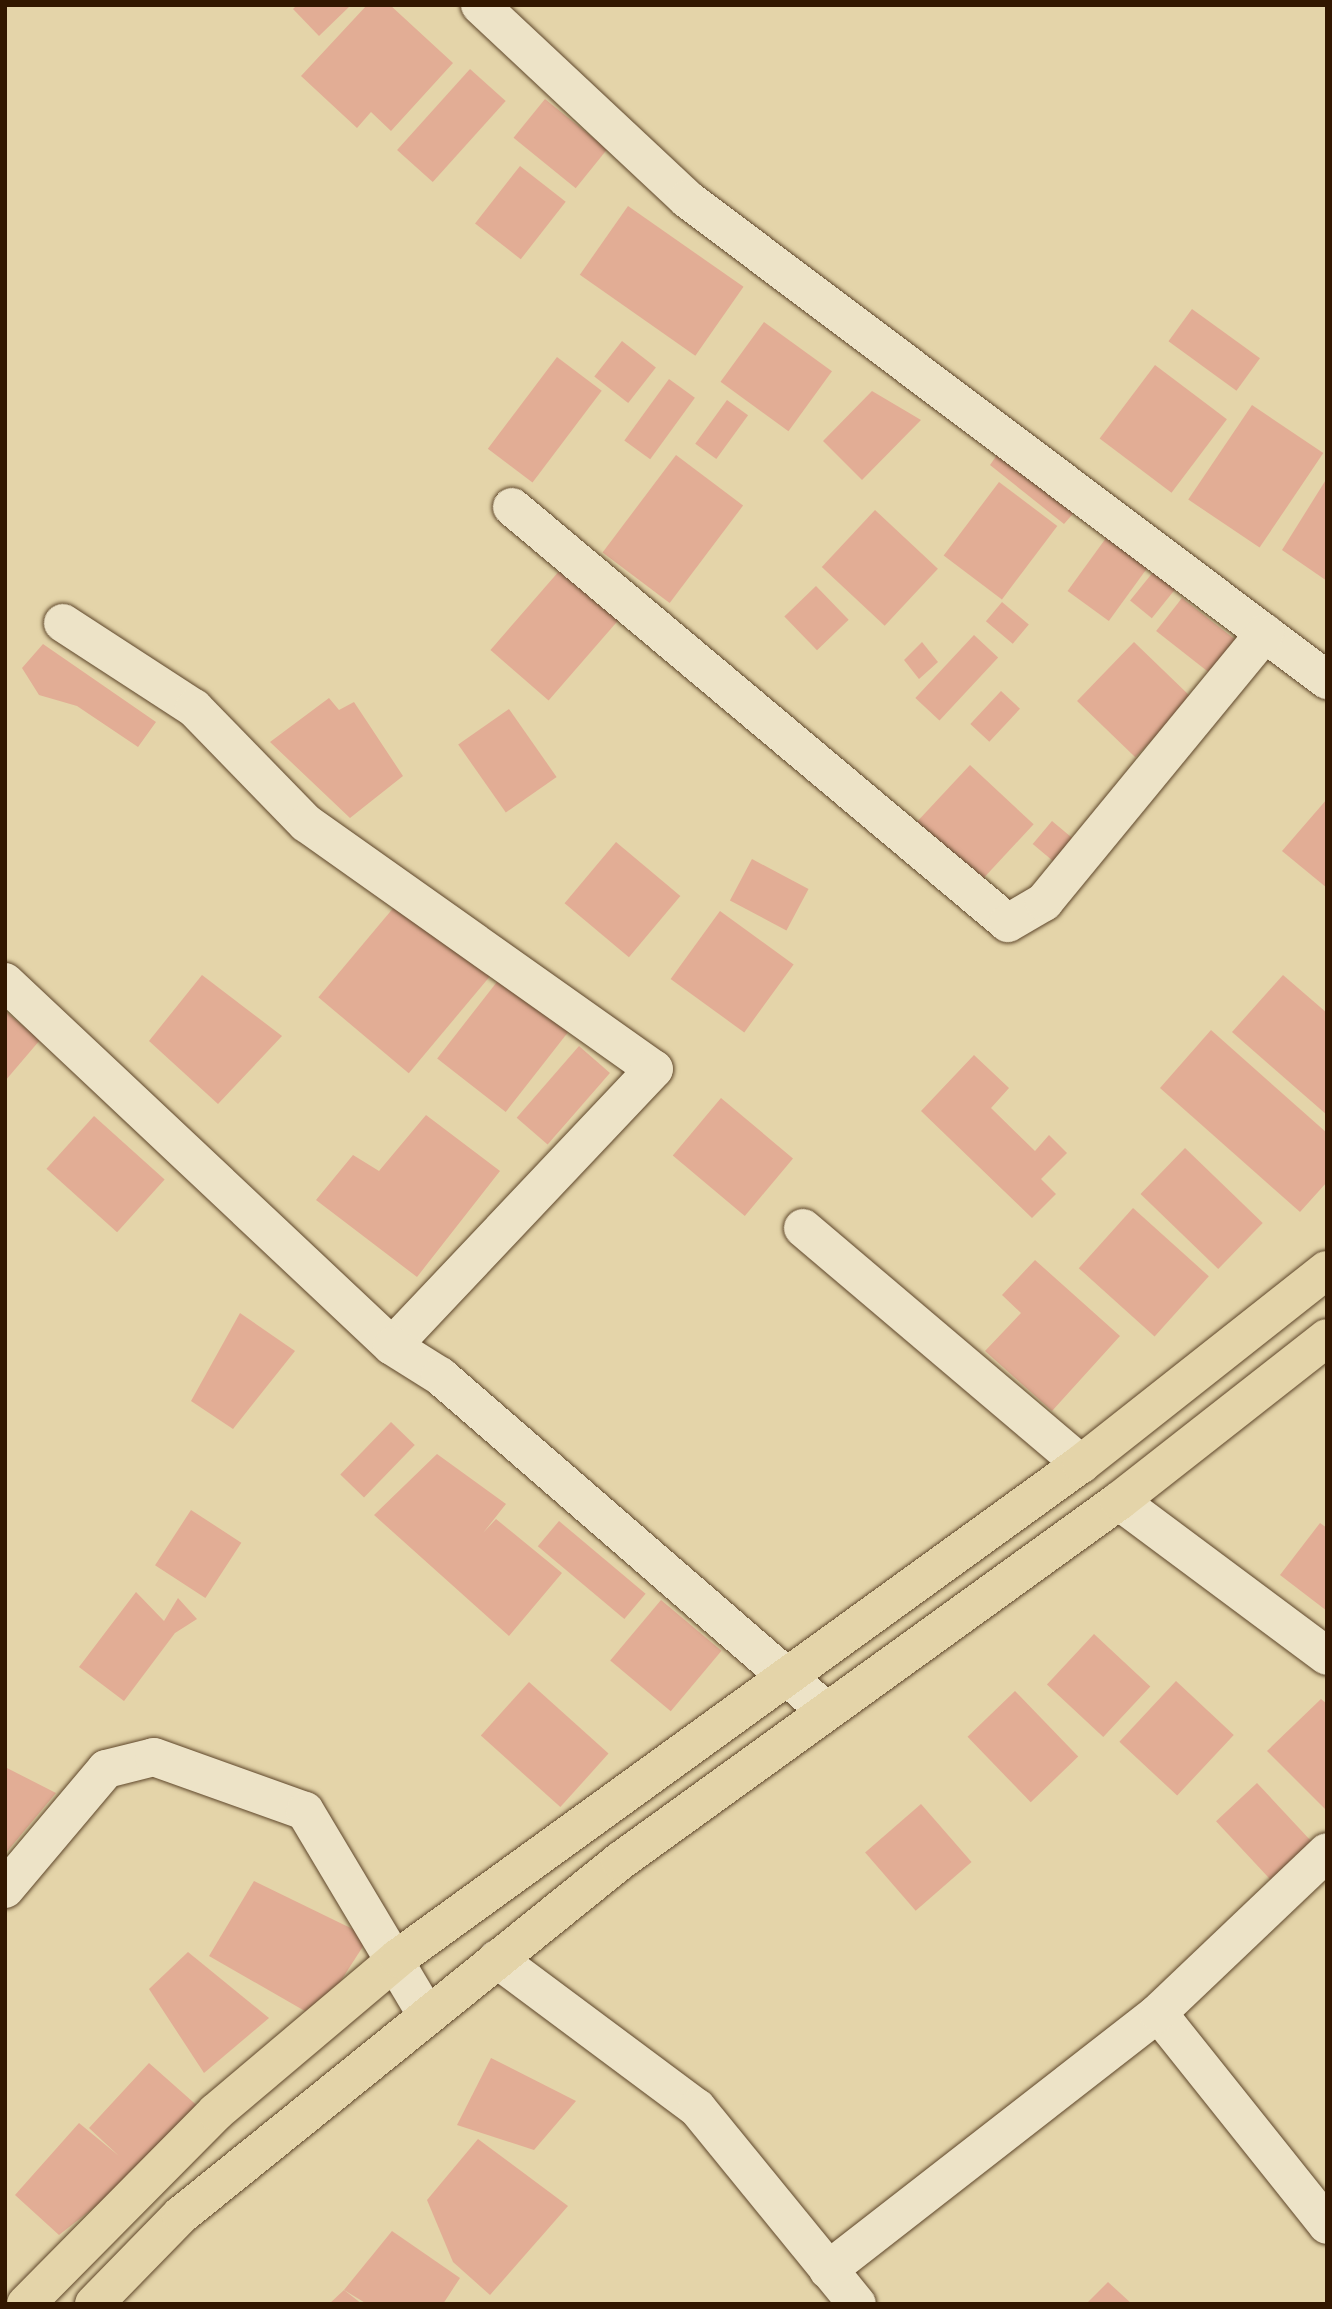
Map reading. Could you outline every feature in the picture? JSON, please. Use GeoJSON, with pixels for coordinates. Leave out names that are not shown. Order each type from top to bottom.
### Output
{"type":"FeatureCollection","features":[{"type":"Feature","properties":{"kind":"highway"},"geometry":{"type":"LineString","coordinates":[[26,2304],[216,2112],[398,1958],[506,1886],[789,1675],[1081,1464],[1327,1270]]}},
{"type":"Feature","properties":{"kind":"highway"},"geometry":{"type":"LineString","coordinates":[[94,2304],[181,2216],[426,2014],[824,1709],[1119,1502],[1327,1338]]}},
{"type":"Feature","properties":{"kind":"street"},"geometry":{"type":"LineString","coordinates":[[480,5],[687,199],[1327,680]]}},
{"type":"Feature","properties":{"kind":"street"},"geometry":{"type":"LineString","coordinates":[[512,507],[1008,923],[1044,902],[1265,632]]}},
{"type":"Feature","properties":{"kind":"street"},"geometry":{"type":"LineString","coordinates":[[64,623],[194,708],[306,823],[653,1069],[392,1346]]}},
{"type":"Feature","properties":{"kind":"street"},"geometry":{"type":"LineString","coordinates":[[5,982],[392,1346],[440,1376],[789,1675],[824,1709]]}},
{"type":"Feature","properties":{"kind":"street"},"geometry":{"type":"LineString","coordinates":[[803,1227],[1081,1464]]}},
{"type":"Feature","properties":{"kind":"street"},"geometry":{"type":"LineString","coordinates":[[1119,1502],[1327,1656]]}},
{"type":"Feature","properties":{"kind":"street"},"geometry":{"type":"LineString","coordinates":[[5,1889],[106,1769],[154,1757],[305,1811],[398,1958],[426,2014]]}},
{"type":"Feature","properties":{"kind":"street"},"geometry":{"type":"LineString","coordinates":[[828,2270],[1158,2013],[1327,1852]]}},
{"type":"Feature","properties":{"kind":"street"},"geometry":{"type":"LineString","coordinates":[[497,1959],[697,2108],[857,2304]]}},
{"type":"Feature","properties":{"kind":"street"},"geometry":{"type":"LineString","coordinates":[[1158,2013],[1327,2225]]}},
{"type":"Feature","properties":{"kind":"building"},"geometry":{"type":"Polygon","coordinates":[[[297,5],[351,5],[319,36],[293,9],[297,5]]]}},
{"type":"Feature","properties":{"kind":"building"},"geometry":{"type":"Polygon","coordinates":[[[367,5],[390,5],[453,63],[391,131],[371,112],[357,128],[301,76],[367,5]]]}},
{"type":"Feature","properties":{"kind":"building"},"geometry":{"type":"Polygon","coordinates":[[[470,69],[506,101],[433,182],[397,150],[470,69]]]}},
{"type":"Feature","properties":{"kind":"building"},"geometry":{"type":"Polygon","coordinates":[[[545,99],[607,149],[576,188],[514,138],[545,99]]]}},
{"type":"Feature","properties":{"kind":"building"},"geometry":{"type":"Polygon","coordinates":[[[520,166],[566,202],[521,259],[475,224],[520,166]]]}},
{"type":"Feature","properties":{"kind":"building"},"geometry":{"type":"Polygon","coordinates":[[[628,206],[744,287],[695,356],[580,275],[628,206]]]}},
{"type":"Feature","properties":{"kind":"building"},"geometry":{"type":"Polygon","coordinates":[[[1192,309],[1260,358],[1236,391],[1168,341],[1192,309]]]}},
{"type":"Feature","properties":{"kind":"building"},"geometry":{"type":"Polygon","coordinates":[[[764,322],[832,371],[788,431],[721,382],[764,322]]]}},
{"type":"Feature","properties":{"kind":"building"},"geometry":{"type":"Polygon","coordinates":[[[622,341],[656,367],[628,403],[594,376],[622,341]]]}},
{"type":"Feature","properties":{"kind":"building"},"geometry":{"type":"Polygon","coordinates":[[[557,357],[602,391],[533,483],[488,449],[557,357]]]}},
{"type":"Feature","properties":{"kind":"building"},"geometry":{"type":"Polygon","coordinates":[[[1155,365],[1227,419],[1172,493],[1100,438],[1155,365]]]}},
{"type":"Feature","properties":{"kind":"building"},"geometry":{"type":"Polygon","coordinates":[[[669,379],[695,398],[650,459],[624,440],[669,379]]]}},
{"type":"Feature","properties":{"kind":"building"},"geometry":{"type":"Polygon","coordinates":[[[872,391],[921,420],[862,480],[823,441],[872,391]]]}},
{"type":"Feature","properties":{"kind":"building"},"geometry":{"type":"Polygon","coordinates":[[[727,400],[748,415],[716,459],[695,444],[727,400]]]}},
{"type":"Feature","properties":{"kind":"building"},"geometry":{"type":"Polygon","coordinates":[[[1252,405],[1323,453],[1260,548],[1188,500],[1252,405]]]}},
{"type":"Feature","properties":{"kind":"building"},"geometry":{"type":"Polygon","coordinates":[[[1012,433],[1093,491],[1064,524],[990,465],[1012,433]]]}},
{"type":"Feature","properties":{"kind":"building"},"geometry":{"type":"Polygon","coordinates":[[[676,455],[743,506],[670,603],[603,552],[676,455]]]}},
{"type":"Feature","properties":{"kind":"building"},"geometry":{"type":"Polygon","coordinates":[[[1327,478],[1327,581],[1282,550],[1327,478]]]}},
{"type":"Feature","properties":{"kind":"building"},"geometry":{"type":"Polygon","coordinates":[[[999,482],[1057,526],[1002,599],[944,555],[999,482]]]}},
{"type":"Feature","properties":{"kind":"building"},"geometry":{"type":"Polygon","coordinates":[[[875,510],[938,569],[885,626],[822,567],[875,510]]]}},
{"type":"Feature","properties":{"kind":"building"},"geometry":{"type":"Polygon","coordinates":[[[1114,527],[1155,557],[1109,621],[1068,591],[1114,527]]]}},
{"type":"Feature","properties":{"kind":"building"},"geometry":{"type":"Polygon","coordinates":[[[560,570],[618,621],[549,701],[490,650],[560,570]]]}},
{"type":"Feature","properties":{"kind":"building"},"geometry":{"type":"Polygon","coordinates":[[[1154,571],[1176,589],[1152,618],[1130,601],[1154,571]]]}},
{"type":"Feature","properties":{"kind":"building"},"geometry":{"type":"Polygon","coordinates":[[[816,586],[849,620],[817,650],[784,617],[816,586]]]}},
{"type":"Feature","properties":{"kind":"building"},"geometry":{"type":"Polygon","coordinates":[[[1182,598],[1242,645],[1216,678],[1156,631],[1182,598]]]}},
{"type":"Feature","properties":{"kind":"building"},"geometry":{"type":"Polygon","coordinates":[[[1002,602],[1029,624],[1013,644],[986,621],[1002,602]]]}},
{"type":"Feature","properties":{"kind":"building"},"geometry":{"type":"Polygon","coordinates":[[[974,635],[998,658],[939,720],[915,698],[974,635]]]}},
{"type":"Feature","properties":{"kind":"building"},"geometry":{"type":"Polygon","coordinates":[[[922,642],[938,662],[919,679],[904,660],[922,642]]]}},
{"type":"Feature","properties":{"kind":"building"},"geometry":{"type":"Polygon","coordinates":[[[1134,642],[1192,698],[1135,757],[1077,701],[1134,642]]]}},
{"type":"Feature","properties":{"kind":"building"},"geometry":{"type":"Polygon","coordinates":[[[43,644],[156,722],[138,747],[77,706],[39,695],[22,668],[43,644]]]}},
{"type":"Feature","properties":{"kind":"building"},"geometry":{"type":"Polygon","coordinates":[[[1001,691],[1020,709],[989,742],[970,724],[1001,691]]]}},
{"type":"Feature","properties":{"kind":"building"},"geometry":{"type":"Polygon","coordinates":[[[329,698],[339,710],[354,702],[403,776],[350,818],[270,742],[329,698]]]}},
{"type":"Feature","properties":{"kind":"building"},"geometry":{"type":"Polygon","coordinates":[[[509,709],[557,777],[506,813],[458,745],[509,709]]]}},
{"type":"Feature","properties":{"kind":"building"},"geometry":{"type":"Polygon","coordinates":[[[970,765],[1034,824],[980,881],[917,822],[970,765]]]}},
{"type":"Feature","properties":{"kind":"building"},"geometry":{"type":"Polygon","coordinates":[[[1327,799],[1327,888],[1282,851],[1327,799]]]}},
{"type":"Feature","properties":{"kind":"building"},"geometry":{"type":"Polygon","coordinates":[[[1052,821],[1075,840],[1056,863],[1033,844],[1052,821]]]}},
{"type":"Feature","properties":{"kind":"building"},"geometry":{"type":"Polygon","coordinates":[[[616,842],[680,896],[629,957],[565,903],[616,842]]]}},
{"type":"Feature","properties":{"kind":"building"},"geometry":{"type":"Polygon","coordinates":[[[752,859],[809,889],[786,931],[730,900],[752,859]]]}},
{"type":"Feature","properties":{"kind":"building"},"geometry":{"type":"Polygon","coordinates":[[[400,900],[490,976],[409,1073],[318,997],[400,900]]]}},
{"type":"Feature","properties":{"kind":"building"},"geometry":{"type":"Polygon","coordinates":[[[720,911],[794,964],[744,1032],[671,979],[720,911]]]}},
{"type":"Feature","properties":{"kind":"building"},"geometry":{"type":"Polygon","coordinates":[[[202,975],[282,1036],[218,1104],[149,1041],[202,975]]]}},
{"type":"Feature","properties":{"kind":"building"},"geometry":{"type":"Polygon","coordinates":[[[1283,975],[1327,1013],[1327,1115],[1232,1032],[1283,975]]]}},
{"type":"Feature","properties":{"kind":"building"},"geometry":{"type":"Polygon","coordinates":[[[500,978],[569,1032],[506,1112],[437,1058],[500,978]]]}},
{"type":"Feature","properties":{"kind":"building"},"geometry":{"type":"Polygon","coordinates":[[[5,1011],[40,1040],[5,1081],[5,1011]]]}},
{"type":"Feature","properties":{"kind":"building"},"geometry":{"type":"Polygon","coordinates":[[[1211,1030],[1327,1133],[1327,1182],[1300,1212],[1160,1088],[1211,1030]]]}},
{"type":"Feature","properties":{"kind":"building"},"geometry":{"type":"Polygon","coordinates":[[[579,1046],[610,1073],[548,1145],[517,1118],[579,1046]]]}},
{"type":"Feature","properties":{"kind":"building"},"geometry":{"type":"Polygon","coordinates":[[[974,1055],[1009,1088],[991,1108],[1035,1151],[1049,1135],[1067,1153],[1041,1179],[1056,1194],[1032,1218],[921,1111],[974,1055]]]}},
{"type":"Feature","properties":{"kind":"building"},"geometry":{"type":"Polygon","coordinates":[[[721,1098],[793,1158],[745,1216],[673,1155],[721,1098]]]}},
{"type":"Feature","properties":{"kind":"building"},"geometry":{"type":"Polygon","coordinates":[[[426,1115],[500,1171],[417,1277],[316,1200],[353,1155],[379,1171],[426,1115]]]}},
{"type":"Feature","properties":{"kind":"building"},"geometry":{"type":"Polygon","coordinates":[[[94,1116],[165,1180],[117,1232],[46,1169],[94,1116]]]}},
{"type":"Feature","properties":{"kind":"building"},"geometry":{"type":"Polygon","coordinates":[[[1185,1148],[1263,1223],[1218,1269],[1141,1194],[1185,1148]]]}},
{"type":"Feature","properties":{"kind":"building"},"geometry":{"type":"Polygon","coordinates":[[[1133,1208],[1209,1276],[1155,1336],[1079,1268],[1133,1208]]]}},
{"type":"Feature","properties":{"kind":"building"},"geometry":{"type":"Polygon","coordinates":[[[1035,1260],[1120,1336],[1052,1411],[985,1351],[1021,1313],[1002,1295],[1035,1260]]]}},
{"type":"Feature","properties":{"kind":"building"},"geometry":{"type":"Polygon","coordinates":[[[240,1313],[295,1351],[233,1429],[191,1401],[240,1313]]]}},
{"type":"Feature","properties":{"kind":"building"},"geometry":{"type":"Polygon","coordinates":[[[391,1422],[415,1445],[364,1497],[340,1475],[391,1422]]]}},
{"type":"Feature","properties":{"kind":"building"},"geometry":{"type":"Polygon","coordinates":[[[437,1454],[506,1504],[483,1533],[496,1519],[562,1573],[509,1636],[374,1515],[437,1454]]]}},
{"type":"Feature","properties":{"kind":"building"},"geometry":{"type":"Polygon","coordinates":[[[191,1510],[241,1543],[205,1598],[155,1565],[191,1510]]]}},
{"type":"Feature","properties":{"kind":"building"},"geometry":{"type":"Polygon","coordinates":[[[559,1521],[646,1594],[624,1619],[538,1546],[559,1521]]]}},
{"type":"Feature","properties":{"kind":"building"},"geometry":{"type":"Polygon","coordinates":[[[1320,1523],[1327,1528],[1327,1611],[1280,1575],[1320,1523]]]}},
{"type":"Feature","properties":{"kind":"building"},"geometry":{"type":"Polygon","coordinates":[[[136,1592],[164,1621],[178,1598],[197,1619],[175,1633],[124,1701],[79,1667],[136,1592]]]}},
{"type":"Feature","properties":{"kind":"building"},"geometry":{"type":"Polygon","coordinates":[[[661,1600],[722,1651],[671,1711],[610,1661],[661,1600]]]}},
{"type":"Feature","properties":{"kind":"building"},"geometry":{"type":"Polygon","coordinates":[[[1094,1634],[1150,1687],[1103,1737],[1047,1684],[1094,1634]]]}},
{"type":"Feature","properties":{"kind":"building"},"geometry":{"type":"Polygon","coordinates":[[[1176,1681],[1234,1735],[1177,1796],[1119,1742],[1176,1681]]]}},
{"type":"Feature","properties":{"kind":"building"},"geometry":{"type":"Polygon","coordinates":[[[529,1682],[609,1754],[560,1807],[481,1736],[529,1682]]]}},
{"type":"Feature","properties":{"kind":"building"},"geometry":{"type":"Polygon","coordinates":[[[1015,1691],[1078,1756],[1031,1802],[968,1737],[1015,1691]]]}},
{"type":"Feature","properties":{"kind":"building"},"geometry":{"type":"Polygon","coordinates":[[[1321,1699],[1327,1704],[1327,1811],[1267,1751],[1321,1699]]]}},
{"type":"Feature","properties":{"kind":"building"},"geometry":{"type":"Polygon","coordinates":[[[5,1767],[56,1793],[5,1854],[5,1767]]]}},
{"type":"Feature","properties":{"kind":"building"},"geometry":{"type":"Polygon","coordinates":[[[1257,1783],[1313,1843],[1272,1881],[1216,1821],[1257,1783]]]}},
{"type":"Feature","properties":{"kind":"building"},"geometry":{"type":"Polygon","coordinates":[[[921,1804],[972,1862],[916,1911],[865,1853],[921,1804]]]}},
{"type":"Feature","properties":{"kind":"building"},"geometry":{"type":"Polygon","coordinates":[[[254,1881],[369,1937],[317,2018],[209,1956],[254,1881]]]}},
{"type":"Feature","properties":{"kind":"building"},"geometry":{"type":"Polygon","coordinates":[[[188,1952],[269,2018],[204,2073],[149,1989],[188,1952]]]}},
{"type":"Feature","properties":{"kind":"building"},"geometry":{"type":"Polygon","coordinates":[[[491,2058],[576,2101],[534,2150],[457,2125],[491,2058]]]}},
{"type":"Feature","properties":{"kind":"building"},"geometry":{"type":"Polygon","coordinates":[[[149,2063],[210,2117],[59,2235],[15,2195],[79,2123],[119,2156],[89,2128],[149,2063]]]}},
{"type":"Feature","properties":{"kind":"building"},"geometry":{"type":"Polygon","coordinates":[[[478,2139],[568,2206],[490,2295],[453,2262],[427,2200],[478,2139]]]}},
{"type":"Feature","properties":{"kind":"building"},"geometry":{"type":"Polygon","coordinates":[[[392,2231],[460,2278],[443,2304],[367,2304],[344,2290],[392,2231]]]}},
{"type":"Feature","properties":{"kind":"building"},"geometry":{"type":"Polygon","coordinates":[[[1108,2282],[1132,2304],[1086,2304],[1108,2282]]]}},
{"type":"Feature","properties":{"kind":"building"},"geometry":{"type":"Polygon","coordinates":[[[344,2290],[362,2304],[329,2304],[344,2290]]]}}]}
